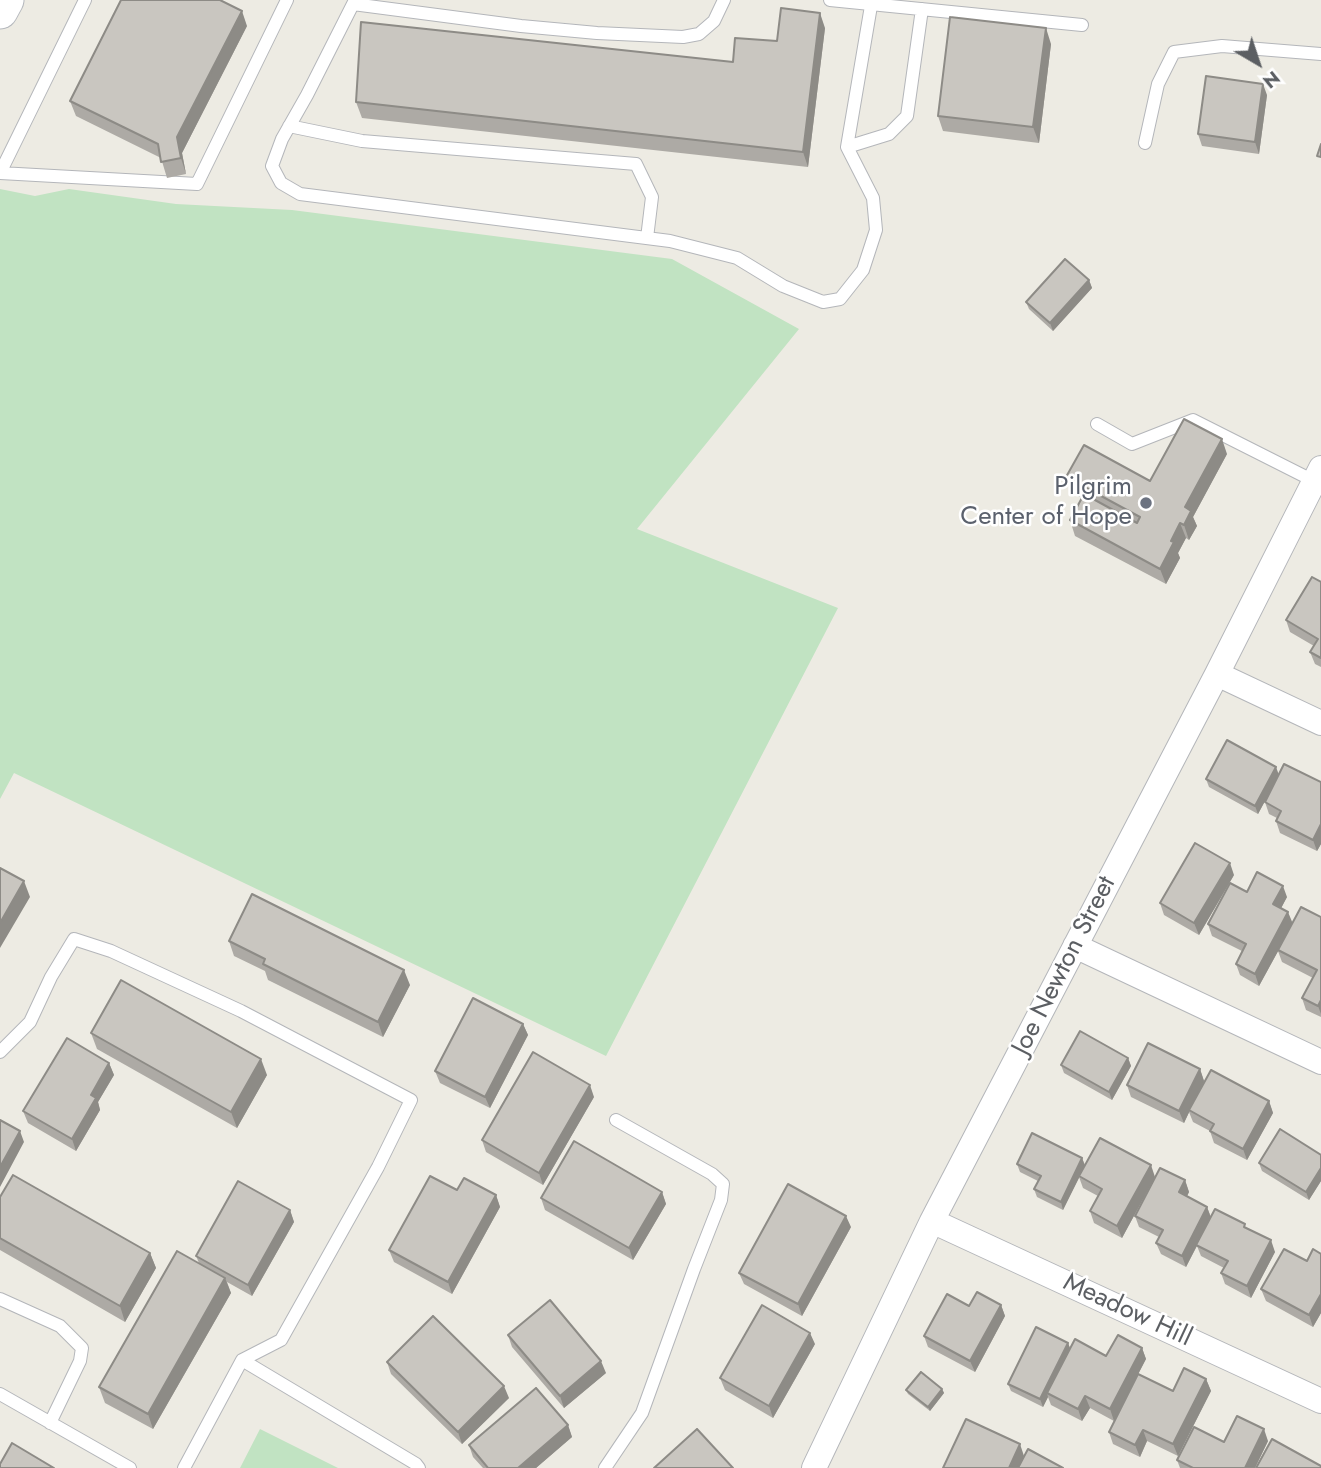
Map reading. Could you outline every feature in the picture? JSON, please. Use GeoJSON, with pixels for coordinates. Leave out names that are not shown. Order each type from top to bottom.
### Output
{"type":"FeatureCollection","features":[{"type":"Feature","properties":{"kind":"street"},"geometry":{"type":"LineString","coordinates":[[0,11],[6,0]]}},
{"type":"Feature","properties":{"kind":"street","name":"Joe Newton Street"},"geometry":{"type":"LineString","coordinates":[[814,1468],[932,1221],[1318,474]]}},
{"type":"Feature","properties":{"kind":"street"},"geometry":{"type":"LineString","coordinates":[[1217,674],[1321,723]]}},
{"type":"Feature","properties":{"kind":"street"},"geometry":{"type":"LineString","coordinates":[[1075,946],[1321,1062]]}},
{"type":"Feature","properties":{"kind":"street","name":"Meadow Hill"},"geometry":{"type":"LineString","coordinates":[[932,1221],[1321,1401]]}},
{"type":"Feature","properties":{"kind":"lane"},"geometry":{"type":"LineString","coordinates":[[85,0],[0,173],[197,184],[287,0]]}},
{"type":"Feature","properties":{"kind":"lane"},"geometry":{"type":"LineString","coordinates":[[724,0],[714,21],[699,34],[683,37],[521,26],[354,2],[282,139],[272,166],[281,183],[300,194],[670,241],[737,258],[783,286],[823,302],[840,299],[863,270],[876,230],[873,198],[847,147],[872,2]]}},
{"type":"Feature","properties":{"kind":"lane"},"geometry":{"type":"LineString","coordinates":[[831,0],[1082,25]]}},
{"type":"Feature","properties":{"kind":"lane"},"geometry":{"type":"LineString","coordinates":[[847,147],[889,134],[907,116],[922,9]]}},
{"type":"Feature","properties":{"kind":"lane"},"geometry":{"type":"LineString","coordinates":[[1144,143],[1158,84],[1174,52],[1222,46],[1321,54]]}},
{"type":"Feature","properties":{"kind":"lane"},"geometry":{"type":"LineString","coordinates":[[289,127],[362,141],[636,164],[652,197],[647,238]]}},
{"type":"Feature","properties":{"kind":"lane"},"geometry":{"type":"LineString","coordinates":[[1097,424],[1132,444],[1193,420],[1318,474]]}},
{"type":"Feature","properties":{"kind":"lane"},"geometry":{"type":"LineString","coordinates":[[0,1052],[30,1022],[51,977],[74,939],[111,951],[241,1011],[411,1100],[378,1167],[281,1340],[242,1360],[184,1468]]}},
{"type":"Feature","properties":{"kind":"lane"},"geometry":{"type":"LineString","coordinates":[[605,1468],[642,1413],[721,1200],[723,1184],[712,1174],[615,1120]]}},
{"type":"Feature","properties":{"kind":"lane"},"geometry":{"type":"LineString","coordinates":[[0,1298],[60,1326],[82,1348],[80,1361],[50,1423]]}},
{"type":"Feature","properties":{"kind":"lane"},"geometry":{"type":"LineString","coordinates":[[242,1360],[419,1468]]}},
{"type":"Feature","properties":{"kind":"lane"},"geometry":{"type":"LineString","coordinates":[[0,1394],[130,1468]]}},
{"type":"Feature","properties":{"kind":"green space"},"geometry":{"type":"Polygon","coordinates":[[[0,189],[35,196],[69,189],[176,204],[292,210],[672,259],[799,329],[637,529],[838,608],[606,1056],[14,773],[0,799],[0,189]]]}},
{"type":"Feature","properties":{"kind":"green space"},"geometry":{"type":"Polygon","coordinates":[[[260,1429],[338,1468],[240,1468],[260,1429]]]}},
{"type":"Feature","properties":{"kind":"building"},"geometry":{"type":"Polygon","coordinates":[[[121,0],[220,0],[242,11],[177,137],[181,158],[161,162],[158,144],[70,101],[121,0]]]}},
{"type":"Feature","properties":{"kind":"building"},"geometry":{"type":"Polygon","coordinates":[[[781,8],[820,13],[803,152],[356,102],[361,22],[733,62],[735,38],[777,41],[781,8]]]}},
{"type":"Feature","properties":{"kind":"building"},"geometry":{"type":"Polygon","coordinates":[[[950,17],[1046,28],[1033,127],[938,116],[950,17]]]}},
{"type":"Feature","properties":{"kind":"building"},"geometry":{"type":"Polygon","coordinates":[[[1206,76],[1263,84],[1255,142],[1198,134],[1206,76]]]}},
{"type":"Feature","properties":{"kind":"building"},"geometry":{"type":"Polygon","coordinates":[[[1065,259],[1089,280],[1050,323],[1026,302],[1065,259]]]}},
{"type":"Feature","properties":{"kind":"building","name":"Pilgrim Center of Hope"},"geometry":{"type":"Polygon","coordinates":[[[1184,419],[1222,439],[1185,507],[1191,511],[1184,525],[1180,523],[1160,569],[1070,520],[1084,494],[1137,523],[1140,517],[1066,477],[1084,445],[1150,481],[1184,419]]]}},
{"type":"Feature","properties":{"kind":"building"},"geometry":{"type":"Polygon","coordinates":[[[1312,577],[1321,582],[1321,658],[1310,652],[1318,639],[1286,620],[1312,577]]]}},
{"type":"Feature","properties":{"kind":"building"},"geometry":{"type":"Polygon","coordinates":[[[1227,740],[1276,767],[1255,806],[1206,779],[1227,740]]]}},
{"type":"Feature","properties":{"kind":"building"},"geometry":{"type":"Polygon","coordinates":[[[1284,764],[1321,782],[1321,824],[1313,840],[1276,821],[1281,811],[1265,802],[1284,764]]]}},
{"type":"Feature","properties":{"kind":"building"},"geometry":{"type":"Polygon","coordinates":[[[1195,843],[1230,863],[1194,923],[1160,903],[1195,843]]]}},
{"type":"Feature","properties":{"kind":"building"},"geometry":{"type":"Polygon","coordinates":[[[0,868],[24,881],[0,923],[0,868]]]}},
{"type":"Feature","properties":{"kind":"building"},"geometry":{"type":"Polygon","coordinates":[[[1257,872],[1283,886],[1273,904],[1288,912],[1255,974],[1236,964],[1246,944],[1208,924],[1230,883],[1247,892],[1257,872]]]}},
{"type":"Feature","properties":{"kind":"building"},"geometry":{"type":"Polygon","coordinates":[[[252,894],[404,970],[378,1022],[263,964],[265,959],[229,941],[252,894]]]}},
{"type":"Feature","properties":{"kind":"building"},"geometry":{"type":"Polygon","coordinates":[[[1301,907],[1321,917],[1321,1000],[1318,1006],[1302,998],[1317,970],[1278,950],[1301,907]]]}},
{"type":"Feature","properties":{"kind":"building"},"geometry":{"type":"Polygon","coordinates":[[[121,980],[261,1059],[231,1112],[91,1033],[121,980]]]}},
{"type":"Feature","properties":{"kind":"building"},"geometry":{"type":"Polygon","coordinates":[[[473,998],[523,1024],[485,1097],[435,1071],[473,998]]]}},
{"type":"Feature","properties":{"kind":"building"},"geometry":{"type":"Polygon","coordinates":[[[1080,1031],[1128,1058],[1109,1092],[1061,1065],[1080,1031]]]}},
{"type":"Feature","properties":{"kind":"building"},"geometry":{"type":"Polygon","coordinates":[[[67,1038],[109,1063],[91,1095],[96,1098],[72,1139],[23,1111],[67,1038]]]}},
{"type":"Feature","properties":{"kind":"building"},"geometry":{"type":"Polygon","coordinates":[[[1148,1043],[1200,1069],[1179,1111],[1127,1085],[1148,1043]]]}},
{"type":"Feature","properties":{"kind":"building"},"geometry":{"type":"Polygon","coordinates":[[[533,1052],[590,1085],[539,1173],[482,1140],[533,1052]]]}},
{"type":"Feature","properties":{"kind":"building"},"geometry":{"type":"Polygon","coordinates":[[[1211,1070],[1269,1101],[1243,1149],[1210,1131],[1214,1124],[1189,1110],[1211,1070]]]}},
{"type":"Feature","properties":{"kind":"building"},"geometry":{"type":"Polygon","coordinates":[[[0,1120],[20,1131],[0,1167],[0,1120]]]}},
{"type":"Feature","properties":{"kind":"building"},"geometry":{"type":"Polygon","coordinates":[[[1280,1129],[1321,1155],[1321,1168],[1306,1192],[1259,1163],[1280,1129]]]}},
{"type":"Feature","properties":{"kind":"building"},"geometry":{"type":"Polygon","coordinates":[[[1032,1133],[1082,1158],[1061,1202],[1034,1189],[1041,1176],[1017,1164],[1032,1133]]]}},
{"type":"Feature","properties":{"kind":"building"},"geometry":{"type":"Polygon","coordinates":[[[1100,1138],[1151,1165],[1117,1226],[1090,1211],[1102,1189],[1079,1176],[1100,1138]]]}},
{"type":"Feature","properties":{"kind":"building"},"geometry":{"type":"Polygon","coordinates":[[[574,1141],[662,1192],[629,1248],[541,1198],[574,1141]]]}},
{"type":"Feature","properties":{"kind":"building"},"geometry":{"type":"Polygon","coordinates":[[[1160,1168],[1185,1180],[1179,1192],[1207,1207],[1182,1256],[1156,1243],[1163,1230],[1135,1216],[1160,1168]]]}},
{"type":"Feature","properties":{"kind":"building"},"geometry":{"type":"Polygon","coordinates":[[[13,1175],[150,1253],[120,1306],[0,1238],[0,1197],[13,1175]]]}},
{"type":"Feature","properties":{"kind":"building"},"geometry":{"type":"Polygon","coordinates":[[[430,1176],[457,1190],[464,1178],[496,1195],[448,1282],[389,1250],[430,1176]]]}},
{"type":"Feature","properties":{"kind":"building"},"geometry":{"type":"Polygon","coordinates":[[[238,1181],[290,1210],[248,1285],[196,1256],[238,1181]]]}},
{"type":"Feature","properties":{"kind":"building"},"geometry":{"type":"Polygon","coordinates":[[[788,1184],[846,1216],[798,1304],[739,1273],[788,1184]]]}},
{"type":"Feature","properties":{"kind":"building"},"geometry":{"type":"Polygon","coordinates":[[[1215,1209],[1271,1240],[1247,1286],[1221,1273],[1228,1261],[1196,1245],[1215,1209]]]}},
{"type":"Feature","properties":{"kind":"building"},"geometry":{"type":"Polygon","coordinates":[[[1284,1249],[1307,1261],[1313,1249],[1321,1254],[1321,1294],[1309,1315],[1261,1289],[1284,1249]]]}},
{"type":"Feature","properties":{"kind":"building"},"geometry":{"type":"Polygon","coordinates":[[[177,1251],[225,1278],[148,1414],[99,1387],[177,1251]]]}},
{"type":"Feature","properties":{"kind":"building"},"geometry":{"type":"Polygon","coordinates":[[[977,1292],[1001,1305],[970,1361],[924,1336],[947,1294],[969,1306],[977,1292]]]}},
{"type":"Feature","properties":{"kind":"building"},"geometry":{"type":"Polygon","coordinates":[[[550,1300],[601,1361],[560,1396],[508,1335],[550,1300]]]}},
{"type":"Feature","properties":{"kind":"building"},"geometry":{"type":"Polygon","coordinates":[[[762,1305],[810,1333],[769,1406],[720,1378],[762,1305]]]}},
{"type":"Feature","properties":{"kind":"building"},"geometry":{"type":"Polygon","coordinates":[[[433,1316],[504,1386],[458,1432],[387,1362],[433,1316]]]}},
{"type":"Feature","properties":{"kind":"building"},"geometry":{"type":"Polygon","coordinates":[[[1036,1327],[1068,1343],[1040,1399],[1008,1384],[1036,1327]]]}},
{"type":"Feature","properties":{"kind":"building"},"geometry":{"type":"Polygon","coordinates":[[[1118,1335],[1142,1348],[1110,1409],[1085,1396],[1078,1409],[1047,1393],[1075,1339],[1106,1356],[1118,1335]]]}},
{"type":"Feature","properties":{"kind":"building"},"geometry":{"type":"Polygon","coordinates":[[[1184,1368],[1206,1379],[1173,1444],[1143,1430],[1135,1445],[1109,1432],[1138,1374],[1173,1391],[1184,1368]]]}},
{"type":"Feature","properties":{"kind":"building"},"geometry":{"type":"Polygon","coordinates":[[[921,1372],[942,1389],[928,1407],[906,1390],[921,1372]]]}},
{"type":"Feature","properties":{"kind":"building"},"geometry":{"type":"Polygon","coordinates":[[[536,1388],[568,1425],[518,1468],[488,1468],[469,1445],[536,1388]]]}},
{"type":"Feature","properties":{"kind":"building"},"geometry":{"type":"Polygon","coordinates":[[[1237,1416],[1264,1429],[1245,1468],[1193,1468],[1177,1460],[1194,1427],[1224,1442],[1237,1416]]]}},
{"type":"Feature","properties":{"kind":"building"},"geometry":{"type":"Polygon","coordinates":[[[966,1419],[1020,1444],[1009,1468],[943,1468],[966,1419]]]}},
{"type":"Feature","properties":{"kind":"building"},"geometry":{"type":"Polygon","coordinates":[[[697,1429],[733,1468],[654,1468],[697,1429]]]}},
{"type":"Feature","properties":{"kind":"building"},"geometry":{"type":"Polygon","coordinates":[[[1272,1439],[1321,1466],[1321,1468],[1256,1468],[1272,1439]]]}},
{"type":"Feature","properties":{"kind":"building"},"geometry":{"type":"Polygon","coordinates":[[[12,1443],[54,1468],[0,1468],[12,1443]]]}},
{"type":"Feature","properties":{"kind":"building"},"geometry":{"type":"Polygon","coordinates":[[[1028,1449],[1063,1468],[1018,1468],[1028,1449]]]}},
{"type":"Feature","properties":{"kind":"place","name":"Pilgrim Center of Hope"},"geometry":{"type":"Point","coordinates":[1146,503]}}]}
